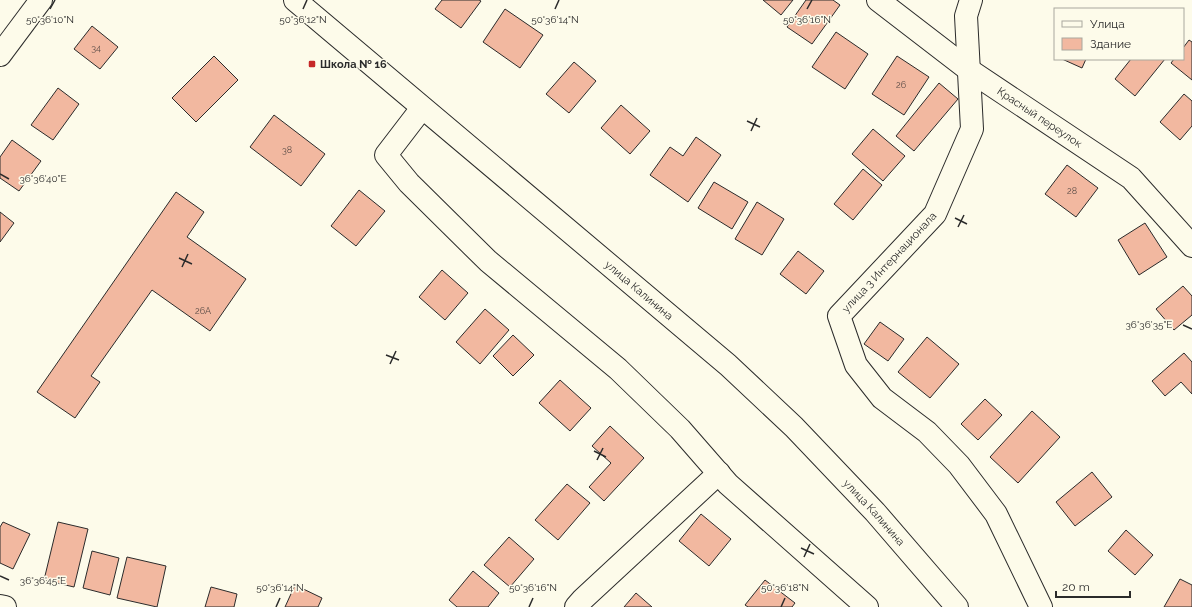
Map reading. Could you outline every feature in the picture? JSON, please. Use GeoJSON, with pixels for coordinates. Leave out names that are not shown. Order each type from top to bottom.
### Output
{"type":"FeatureCollection","features":[{"type":"Feature","properties":{"kind":"street"},"geometry":{"type":"LineString","coordinates":[[0,55],[41,0]]}},
{"type":"Feature","properties":{"kind":"street","name":"улица Калинина"},"geometry":{"type":"LineString","coordinates":[[295,0],[728,365],[794,427],[875,512],[957,607]]}},
{"type":"Feature","properties":{"kind":"street","name":"Красный переулок"},"geometry":{"type":"LineString","coordinates":[[878,0],[969,70],[1131,178],[1192,246]]}},
{"type":"Feature","properties":{"kind":"street","name":"улица 3 Интернационала"},"geometry":{"type":"LineString","coordinates":[[971,0],[966,16],[972,130],[936,214],[839,316],[856,365],[882,398],[927,432],[960,465],[996,514],[1041,607]]}},
{"type":"Feature","properties":{"kind":"street"},"geometry":{"type":"LineString","coordinates":[[422,108],[386,155],[409,183],[488,261],[618,369],[680,429],[728,484],[867,607]]}},
{"type":"Feature","properties":{"kind":"street"},"geometry":{"type":"LineString","coordinates":[[576,607],[719,473]]}},
{"type":"Feature","properties":{"kind":"street"},"geometry":{"type":"LineString","coordinates":[[0,606],[5,607]]}},
{"type":"Feature","properties":{"kind":"building"},"geometry":{"type":"Polygon","coordinates":[[[442,0],[481,1],[461,28],[435,9],[442,0]]]}},
{"type":"Feature","properties":{"kind":"building"},"geometry":{"type":"Polygon","coordinates":[[[763,0],[793,0],[781,15],[763,0]]]}},
{"type":"Feature","properties":{"kind":"building"},"geometry":{"type":"Polygon","coordinates":[[[806,0],[833,0],[840,5],[812,44],[787,27],[806,0]]]}},
{"type":"Feature","properties":{"kind":"building"},"geometry":{"type":"Polygon","coordinates":[[[505,9],[543,35],[520,68],[483,42],[505,9]]]}},
{"type":"Feature","properties":{"kind":"building"},"geometry":{"type":"Polygon","coordinates":[[[92,26],[118,47],[100,69],[74,49],[92,26]]]}},
{"type":"Feature","properties":{"kind":"building"},"geometry":{"type":"Polygon","coordinates":[[[836,32],[868,54],[845,89],[812,67],[836,32]]]}},
{"type":"Feature","properties":{"kind":"building"},"geometry":{"type":"Polygon","coordinates":[[[1189,40],[1192,42],[1192,80],[1171,63],[1173,60],[1184,60],[1184,47],[1189,40]]]}},
{"type":"Feature","properties":{"kind":"building"},"geometry":{"type":"Polygon","coordinates":[[[214,56],[238,80],[196,122],[172,98],[214,56]]]}},
{"type":"Feature","properties":{"kind":"building"},"geometry":{"type":"Polygon","coordinates":[[[897,56],[929,77],[904,115],[872,94],[897,56]]]}},
{"type":"Feature","properties":{"kind":"building"},"geometry":{"type":"Polygon","coordinates":[[[1064,60],[1086,60],[1082,68],[1064,60]]]}},
{"type":"Feature","properties":{"kind":"building"},"geometry":{"type":"Polygon","coordinates":[[[1130,60],[1164,60],[1135,96],[1115,79],[1130,60]]]}},
{"type":"Feature","properties":{"kind":"building"},"geometry":{"type":"Polygon","coordinates":[[[574,62],[596,81],[569,113],[546,94],[574,62]]]}},
{"type":"Feature","properties":{"kind":"building"},"geometry":{"type":"Polygon","coordinates":[[[939,83],[958,99],[914,151],[896,136],[939,83]]]}},
{"type":"Feature","properties":{"kind":"building"},"geometry":{"type":"Polygon","coordinates":[[[58,88],[79,104],[53,140],[31,125],[58,88]]]}},
{"type":"Feature","properties":{"kind":"building"},"geometry":{"type":"Polygon","coordinates":[[[1184,94],[1192,101],[1192,126],[1180,140],[1160,122],[1184,94]]]}},
{"type":"Feature","properties":{"kind":"building"},"geometry":{"type":"Polygon","coordinates":[[[621,105],[650,131],[630,154],[601,128],[621,105]]]}},
{"type":"Feature","properties":{"kind":"building"},"geometry":{"type":"Polygon","coordinates":[[[274,115],[325,154],[301,186],[250,147],[274,115]]]}},
{"type":"Feature","properties":{"kind":"building"},"geometry":{"type":"Polygon","coordinates":[[[873,129],[905,156],[883,181],[852,154],[873,129]]]}},
{"type":"Feature","properties":{"kind":"building"},"geometry":{"type":"Polygon","coordinates":[[[696,137],[721,155],[688,202],[650,175],[670,147],[683,156],[696,137]]]}},
{"type":"Feature","properties":{"kind":"building"},"geometry":{"type":"Polygon","coordinates":[[[12,140],[41,161],[19,191],[0,178],[0,157],[12,140]]]}},
{"type":"Feature","properties":{"kind":"building"},"geometry":{"type":"Polygon","coordinates":[[[1067,165],[1098,188],[1076,217],[1045,194],[1067,165]]]}},
{"type":"Feature","properties":{"kind":"building"},"geometry":{"type":"Polygon","coordinates":[[[863,169],[882,185],[853,220],[834,204],[863,169]]]}},
{"type":"Feature","properties":{"kind":"building"},"geometry":{"type":"Polygon","coordinates":[[[714,182],[748,202],[732,229],[698,208],[714,182]]]}},
{"type":"Feature","properties":{"kind":"building"},"geometry":{"type":"Polygon","coordinates":[[[359,190],[385,211],[356,246],[331,226],[359,190]]]}},
{"type":"Feature","properties":{"kind":"building"},"geometry":{"type":"Polygon","coordinates":[[[176,192],[204,212],[187,237],[246,279],[210,331],[152,290],[91,376],[100,382],[75,418],[37,392],[176,192]]]}},
{"type":"Feature","properties":{"kind":"building"},"geometry":{"type":"Polygon","coordinates":[[[757,202],[784,219],[762,255],[735,239],[757,202]]]}},
{"type":"Feature","properties":{"kind":"building"},"geometry":{"type":"Polygon","coordinates":[[[0,212],[14,223],[0,242],[0,212]]]}},
{"type":"Feature","properties":{"kind":"building"},"geometry":{"type":"Polygon","coordinates":[[[1145,223],[1167,257],[1139,275],[1118,240],[1145,223]]]}},
{"type":"Feature","properties":{"kind":"building"},"geometry":{"type":"Polygon","coordinates":[[[798,251],[824,271],[806,294],[780,274],[798,251]]]}},
{"type":"Feature","properties":{"kind":"building"},"geometry":{"type":"Polygon","coordinates":[[[442,270],[468,293],[445,320],[419,297],[442,270]]]}},
{"type":"Feature","properties":{"kind":"building"},"geometry":{"type":"Polygon","coordinates":[[[1183,286],[1192,296],[1192,315],[1174,330],[1156,309],[1183,286]]]}},
{"type":"Feature","properties":{"kind":"building"},"geometry":{"type":"Polygon","coordinates":[[[485,309],[509,330],[480,364],[456,342],[485,309]]]}},
{"type":"Feature","properties":{"kind":"building"},"geometry":{"type":"Polygon","coordinates":[[[880,322],[904,339],[888,361],[864,344],[880,322]]]}},
{"type":"Feature","properties":{"kind":"building"},"geometry":{"type":"Polygon","coordinates":[[[513,335],[534,355],[513,376],[493,356],[513,335]]]}},
{"type":"Feature","properties":{"kind":"building"},"geometry":{"type":"Polygon","coordinates":[[[927,337],[959,364],[930,398],[898,372],[927,337]]]}},
{"type":"Feature","properties":{"kind":"building"},"geometry":{"type":"Polygon","coordinates":[[[1184,353],[1192,362],[1192,394],[1181,382],[1165,396],[1152,381],[1184,353]]]}},
{"type":"Feature","properties":{"kind":"building"},"geometry":{"type":"Polygon","coordinates":[[[560,380],[591,408],[570,431],[539,403],[560,380]]]}},
{"type":"Feature","properties":{"kind":"building"},"geometry":{"type":"Polygon","coordinates":[[[985,399],[1002,415],[978,440],[961,424],[985,399]]]}},
{"type":"Feature","properties":{"kind":"building"},"geometry":{"type":"Polygon","coordinates":[[[1032,411],[1060,437],[1018,483],[990,457],[1032,411]]]}},
{"type":"Feature","properties":{"kind":"building"},"geometry":{"type":"Polygon","coordinates":[[[610,426],[644,458],[604,501],[589,487],[611,463],[592,446],[610,426]]]}},
{"type":"Feature","properties":{"kind":"building"},"geometry":{"type":"Polygon","coordinates":[[[1092,472],[1112,497],[1075,526],[1056,502],[1092,472]]]}},
{"type":"Feature","properties":{"kind":"building"},"geometry":{"type":"Polygon","coordinates":[[[567,484],[590,503],[558,540],[535,520],[567,484]]]}},
{"type":"Feature","properties":{"kind":"building"},"geometry":{"type":"Polygon","coordinates":[[[701,514],[731,539],[709,566],[679,541],[701,514]]]}},
{"type":"Feature","properties":{"kind":"building"},"geometry":{"type":"Polygon","coordinates":[[[3,522],[30,534],[13,569],[0,563],[0,527],[3,522]]]}},
{"type":"Feature","properties":{"kind":"building"},"geometry":{"type":"Polygon","coordinates":[[[58,522],[88,529],[74,587],[44,580],[58,522]]]}},
{"type":"Feature","properties":{"kind":"building"},"geometry":{"type":"Polygon","coordinates":[[[1126,530],[1153,555],[1135,575],[1108,551],[1126,530]]]}},
{"type":"Feature","properties":{"kind":"building"},"geometry":{"type":"Polygon","coordinates":[[[509,537],[534,559],[510,587],[484,565],[509,537]]]}},
{"type":"Feature","properties":{"kind":"building"},"geometry":{"type":"Polygon","coordinates":[[[92,551],[119,558],[110,595],[83,588],[92,551]]]}},
{"type":"Feature","properties":{"kind":"building"},"geometry":{"type":"Polygon","coordinates":[[[127,557],[166,566],[157,607],[117,598],[127,557]]]}},
{"type":"Feature","properties":{"kind":"building"},"geometry":{"type":"Polygon","coordinates":[[[473,571],[499,593],[488,607],[457,607],[449,600],[473,571]]]}},
{"type":"Feature","properties":{"kind":"building"},"geometry":{"type":"Polygon","coordinates":[[[1180,579],[1192,585],[1192,607],[1164,607],[1180,579]]]}},
{"type":"Feature","properties":{"kind":"building"},"geometry":{"type":"Polygon","coordinates":[[[765,580],[795,603],[792,607],[748,607],[745,605],[765,580]]]}},
{"type":"Feature","properties":{"kind":"building"},"geometry":{"type":"Polygon","coordinates":[[[295,585],[322,598],[318,607],[285,607],[295,585]]]}},
{"type":"Feature","properties":{"kind":"building"},"geometry":{"type":"Polygon","coordinates":[[[211,587],[237,594],[234,607],[205,607],[211,587]]]}},
{"type":"Feature","properties":{"kind":"building"},"geometry":{"type":"Polygon","coordinates":[[[636,593],[652,607],[624,607],[636,593]]]}},
{"type":"Feature","properties":{"kind":"place","name":"Школа № 16"},"geometry":{"type":"Point","coordinates":[312,64]}}]}
